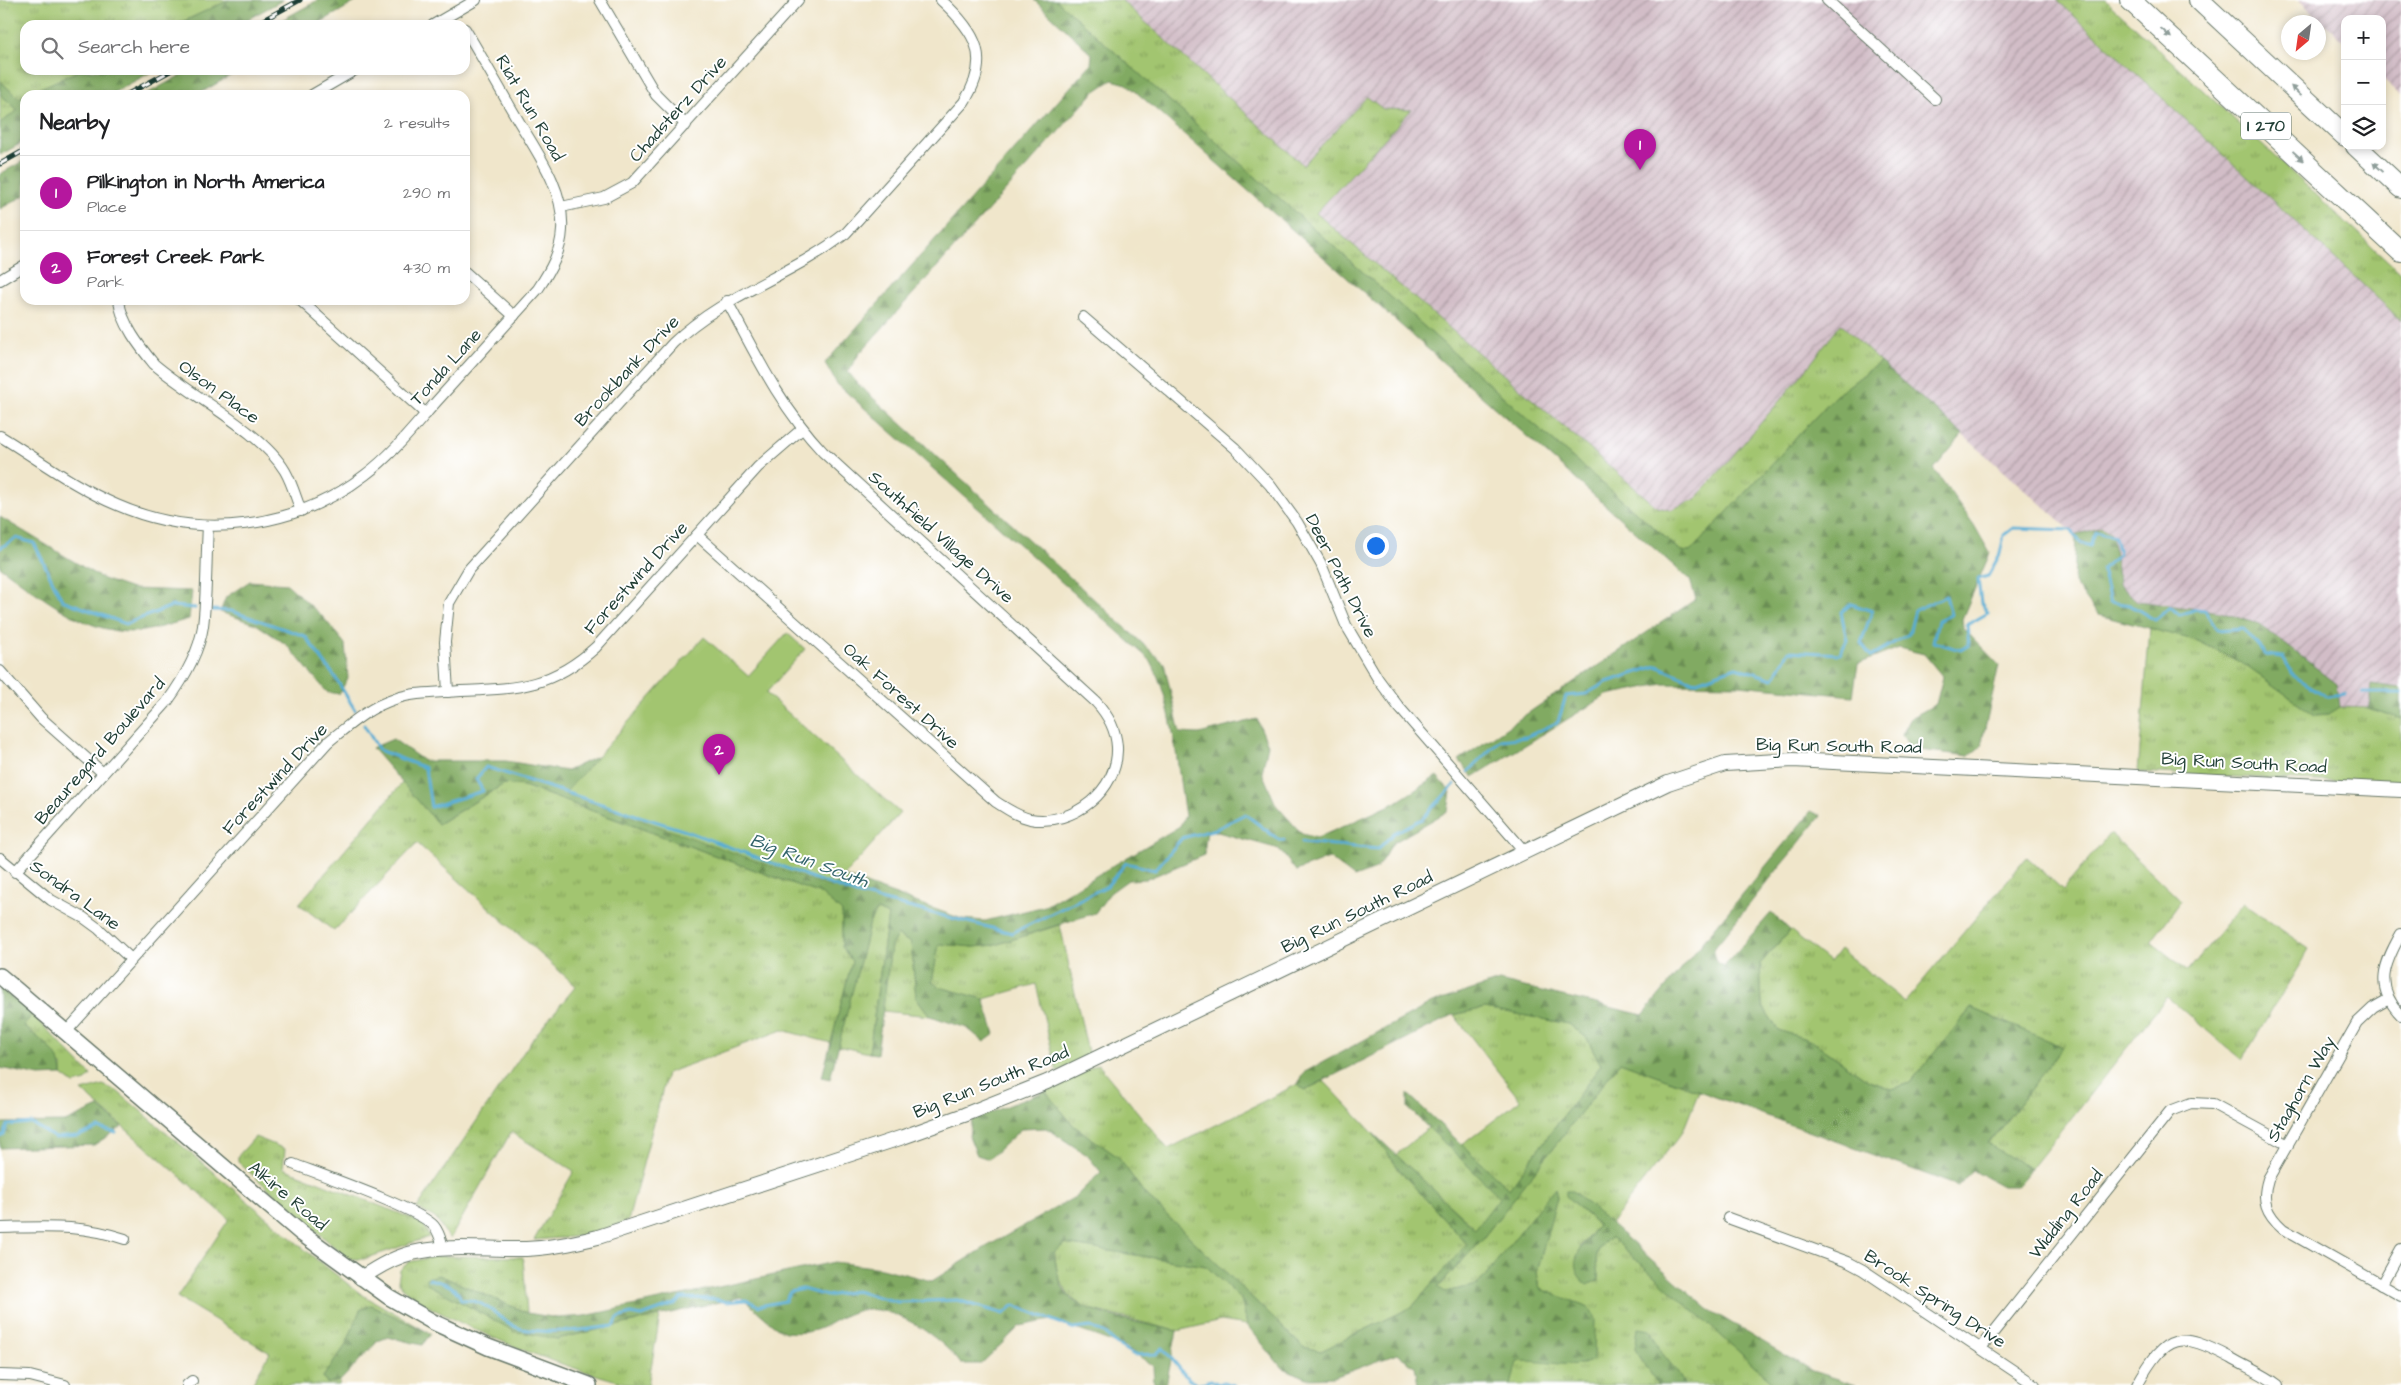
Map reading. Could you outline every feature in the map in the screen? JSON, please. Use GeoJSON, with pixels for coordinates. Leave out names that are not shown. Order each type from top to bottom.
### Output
{"type":"FeatureCollection","features":[{"type":"Feature","properties":{"kind":"highway","name":"I 270"},"geometry":{"type":"LineString","coordinates":[[2130,0],[2401,252]]}},
{"type":"Feature","properties":{"kind":"highway","name":"I 270"},"geometry":{"type":"LineString","coordinates":[[2199,0],[2341,132]]}},
{"type":"Feature","properties":{"kind":"highway"},"geometry":{"type":"LineString","coordinates":[[2360,150],[2401,188]]}},
{"type":"Feature","properties":{"kind":"main road","name":"Alkire Road"},"geometry":{"type":"LineString","coordinates":[[0,976],[301,1233],[361,1278],[389,1297],[433,1322],[518,1360],[589,1385]]}},
{"type":"Feature","properties":{"kind":"street"},"geometry":{"type":"LineString","coordinates":[[441,20],[476,0]]}},
{"type":"Feature","properties":{"kind":"street"},"geometry":{"type":"LineString","coordinates":[[600,0],[656,95],[686,125]]}},
{"type":"Feature","properties":{"kind":"street","name":"Chadsterz Drive"},"geometry":{"type":"LineString","coordinates":[[561,207],[604,198],[632,183],[798,0]]}},
{"type":"Feature","properties":{"kind":"street","name":"Brookbank Drive"},"geometry":{"type":"LineString","coordinates":[[448,692],[445,642],[449,603],[469,569],[673,343],[694,323],[727,301],[830,245],[846,232],[964,102],[976,81],[978,70],[979,58],[975,39],[958,16],[941,0]]}},
{"type":"Feature","properties":{"kind":"street"},"geometry":{"type":"LineString","coordinates":[[1827,0],[1935,99]]}},
{"type":"Feature","properties":{"kind":"street"},"geometry":{"type":"LineString","coordinates":[[455,12],[460,20]]}},
{"type":"Feature","properties":{"kind":"street","name":"Riat Run Road"},"geometry":{"type":"LineString","coordinates":[[470,38],[550,175],[561,207]]}},
{"type":"Feature","properties":{"kind":"street"},"geometry":{"type":"LineString","coordinates":[[322,90],[347,75]]}},
{"type":"Feature","properties":{"kind":"street","name":"Tonda Lane"},"geometry":{"type":"LineString","coordinates":[[0,436],[117,505],[174,522],[208,526],[245,525],[301,511],[349,487],[380,463],[538,289],[556,258],[562,230],[561,207]]}},
{"type":"Feature","properties":{"kind":"street"},"geometry":{"type":"LineString","coordinates":[[0,280],[20,269]]}},
{"type":"Feature","properties":{"kind":"street"},"geometry":{"type":"LineString","coordinates":[[470,276],[514,316]]}},
{"type":"Feature","properties":{"kind":"street","name":"Southfield Village Drive"},"geometry":{"type":"LineString","coordinates":[[727,301],[770,382],[802,429],[823,452],[1096,702],[1108,716],[1114,730],[1117,747],[1116,762],[1101,791]]}},
{"type":"Feature","properties":{"kind":"street","name":"Olson Place"},"geometry":{"type":"LineString","coordinates":[[121,305],[141,349],[154,364],[257,440],[274,456],[285,472],[301,511]]}},
{"type":"Feature","properties":{"kind":"street"},"geometry":{"type":"LineString","coordinates":[[306,305],[426,414]]}},
{"type":"Feature","properties":{"kind":"street","name":"Deer Path Drive"},"geometry":{"type":"LineString","coordinates":[[1083,317],[1235,448],[1270,485],[1297,522],[1321,564],[1346,625],[1378,679],[1398,706],[1525,852]]}},
{"type":"Feature","properties":{"kind":"street","name":"Forestwind Drive"},"geometry":{"type":"LineString","coordinates":[[66,1032],[328,742],[372,708],[396,698],[537,684],[559,675],[578,663],[596,647],[758,467],[802,429]]}},
{"type":"Feature","properties":{"kind":"street","name":"Beauregard Boulevard"},"geometry":{"type":"LineString","coordinates":[[15,872],[167,702],[192,662],[203,627],[208,526]]}},
{"type":"Feature","properties":{"kind":"street","name":"Oak Forest Drive"},"geometry":{"type":"LineString","coordinates":[[696,535],[996,802],[1012,813],[1031,819],[1054,819],[1070,815],[1088,804],[1101,791]]}},
{"type":"Feature","properties":{"kind":"street"},"geometry":{"type":"LineString","coordinates":[[0,670],[41,718],[103,773]]}},
{"type":"Feature","properties":{"kind":"street","name":"Big Run South Road"},"geometry":{"type":"LineString","coordinates":[[361,1278],[379,1266],[410,1253],[443,1247],[527,1248],[566,1245],[598,1237],[964,1116],[1103,1056],[1668,783],[1725,764],[1793,760],[2401,790]]}},
{"type":"Feature","properties":{"kind":"street","name":"Sondra Lane"},"geometry":{"type":"LineString","coordinates":[[0,858],[51,900],[92,924],[131,959]]}},
{"type":"Feature","properties":{"kind":"street"},"geometry":{"type":"LineString","coordinates":[[2401,934],[2386,964],[2384,988],[2389,1000],[2401,1015]]}},
{"type":"Feature","properties":{"kind":"street","name":"Staghorn Way"},"geometry":{"type":"LineString","coordinates":[[2381,1285],[2283,1229],[2272,1220],[2265,1208],[2264,1192],[2268,1179],[2357,1023],[2373,1008],[2389,1000]]}},
{"type":"Feature","properties":{"kind":"street","name":"Widding Road"},"geometry":{"type":"LineString","coordinates":[[1981,1348],[2161,1120],[2170,1112],[2191,1103],[2213,1104],[2288,1145]]}},
{"type":"Feature","properties":{"kind":"street"},"geometry":{"type":"LineString","coordinates":[[293,1164],[369,1194],[428,1221],[438,1233],[443,1247]]}},
{"type":"Feature","properties":{"kind":"street","name":"Brook Spring Drive"},"geometry":{"type":"LineString","coordinates":[[1728,1218],[1848,1262],[1863,1270],[2035,1385]]}},
{"type":"Feature","properties":{"kind":"street"},"geometry":{"type":"LineString","coordinates":[[0,1228],[68,1227],[98,1230],[126,1239]]}},
{"type":"Feature","properties":{"kind":"street"},"geometry":{"type":"LineString","coordinates":[[2401,1249],[2381,1285],[2401,1296]]}},
{"type":"Feature","properties":{"kind":"street"},"geometry":{"type":"LineString","coordinates":[[2137,1385],[2150,1361],[2171,1343],[2187,1340],[2203,1344],[2278,1385]]}},
{"type":"Feature","properties":{"kind":"street"},"geometry":{"type":"LineString","coordinates":[[0,1375],[30,1376],[65,1385]]}},
{"type":"Feature","properties":{"kind":"shaded area"},"geometry":{"type":"Polygon","coordinates":[[[1121,0],[2057,0],[2401,320],[2401,688],[2371,684],[2369,708],[2340,707],[2337,684],[2220,612],[2137,601],[2119,585],[2112,534],[2102,527],[2076,535],[1880,362],[1841,324],[1805,371],[1696,499],[1670,510],[1657,507],[1316,213],[1411,110],[1383,109],[1366,97],[1303,166],[1121,0]]]}},
{"type":"Feature","properties":{"kind":"shaded area"},"geometry":{"type":"Polygon","coordinates":[[[2299,0],[2401,0],[2401,96],[2386,83],[2386,15],[2341,15],[2341,39],[2326,25],[2326,15],[2315,15],[2299,0]]]}},
{"type":"Feature","properties":{"kind":"green space"},"geometry":{"type":"Polygon","coordinates":[[[0,0],[229,0],[187,20],[20,20],[20,75],[69,75],[36,90],[20,90],[19,98],[0,81],[0,0]]]}},
{"type":"Feature","properties":{"kind":"green space"},"geometry":{"type":"Polygon","coordinates":[[[229,0],[283,0],[246,20],[187,20],[229,0]]]}},
{"type":"Feature","properties":{"kind":"green space"},"geometry":{"type":"Polygon","coordinates":[[[318,0],[359,0],[325,20],[282,20],[318,0]]]}},
{"type":"Feature","properties":{"kind":"green space"},"geometry":{"type":"Polygon","coordinates":[[[1034,0],[1056,0],[1552,440],[1681,551],[1690,552],[1834,397],[1880,362],[1963,434],[1934,469],[1974,525],[1990,553],[1962,619],[1963,628],[1999,665],[1981,746],[1969,756],[1911,749],[1902,735],[1911,718],[1936,704],[1943,677],[1924,654],[1899,648],[1858,664],[1853,696],[1739,685],[1663,684],[1607,695],[1473,777],[1459,760],[1696,599],[1690,580],[1127,84],[1112,80],[1094,92],[859,354],[848,372],[860,386],[1164,663],[1180,733],[1199,734],[1257,719],[1268,745],[1262,772],[1276,805],[1302,834],[1317,838],[1395,803],[1437,776],[1451,792],[1448,811],[1393,843],[1376,869],[1354,877],[1329,858],[1296,871],[1279,849],[1207,829],[1204,855],[1147,879],[1128,880],[1110,893],[1095,913],[995,945],[974,947],[939,944],[932,982],[939,987],[984,999],[995,1034],[984,1042],[967,1028],[930,1016],[916,997],[911,943],[897,935],[891,946],[877,1054],[869,1053],[888,915],[877,910],[870,922],[830,1079],[822,1077],[852,961],[842,947],[842,912],[821,894],[524,786],[504,784],[438,824],[372,748],[393,739],[424,761],[506,761],[567,771],[596,757],[844,876],[962,919],[985,921],[1045,906],[1180,826],[1185,816],[1174,736],[1158,677],[1150,660],[837,384],[825,363],[1091,64],[1092,54],[1034,0]]]}},
{"type":"Feature","properties":{"kind":"green space"},"geometry":{"type":"Polygon","coordinates":[[[1056,0],[1121,0],[1303,165],[1367,97],[1383,109],[1411,110],[1316,213],[1657,507],[1670,510],[1696,499],[1805,371],[1841,324],[1880,362],[1834,397],[1690,552],[1681,551],[1552,440],[1056,0]]]}},
{"type":"Feature","properties":{"kind":"green space"},"geometry":{"type":"Polygon","coordinates":[[[2057,0],[2105,0],[2401,273],[2401,320],[2057,0]]]}},
{"type":"Feature","properties":{"kind":"green space"},"geometry":{"type":"Polygon","coordinates":[[[69,75],[146,75],[118,90],[37,90],[69,75]]]}},
{"type":"Feature","properties":{"kind":"green space"},"geometry":{"type":"Polygon","coordinates":[[[181,75],[231,75],[206,90],[154,90],[181,75]]]}},
{"type":"Feature","properties":{"kind":"green space"},"geometry":{"type":"Polygon","coordinates":[[[0,81],[20,98],[20,144],[0,155],[0,123],[18,110],[0,94],[0,81]]]}},
{"type":"Feature","properties":{"kind":"green space"},"geometry":{"type":"Polygon","coordinates":[[[0,94],[18,110],[0,123],[0,94]]]}},
{"type":"Feature","properties":{"kind":"green space"},"geometry":{"type":"Polygon","coordinates":[[[20,163],[20,198],[0,209],[0,174],[20,163]]]}},
{"type":"Feature","properties":{"kind":"green space"},"geometry":{"type":"Polygon","coordinates":[[[0,517],[103,579],[132,589],[192,591],[189,619],[144,631],[124,632],[86,622],[67,613],[0,567],[0,517]]]}},
{"type":"Feature","properties":{"kind":"green space"},"geometry":{"type":"Polygon","coordinates":[[[2102,527],[2112,535],[2119,584],[2137,601],[2220,612],[2259,624],[2337,684],[2340,707],[2329,714],[2315,715],[2239,661],[2198,641],[2098,615],[2074,583],[2076,535],[2102,527]]]}},
{"type":"Feature","properties":{"kind":"green space"},"geometry":{"type":"Polygon","coordinates":[[[250,581],[287,584],[323,617],[345,644],[348,678],[339,694],[327,692],[287,645],[256,624],[220,612],[226,597],[250,581]]]}},
{"type":"Feature","properties":{"kind":"green space"},"geometry":{"type":"Polygon","coordinates":[[[2150,628],[2198,641],[2239,661],[2315,715],[2329,714],[2338,707],[2369,708],[2401,719],[2401,785],[2138,772],[2150,628]]]}},
{"type":"Feature","properties":{"kind":"green space"},"geometry":{"type":"Polygon","coordinates":[[[787,633],[805,649],[766,693],[900,813],[833,888],[565,793],[704,637],[748,676],[787,633]]]}},
{"type":"Feature","properties":{"kind":"green space"},"geometry":{"type":"Polygon","coordinates":[[[2371,684],[2401,688],[2401,719],[2369,708],[2371,684]]]}},
{"type":"Feature","properties":{"kind":"green space"},"geometry":{"type":"Polygon","coordinates":[[[403,782],[438,824],[504,784],[524,786],[821,894],[842,911],[842,947],[852,961],[831,1043],[782,1030],[667,1073],[628,1221],[583,1236],[534,1240],[574,1171],[511,1132],[450,1239],[435,1218],[417,1208],[534,1037],[576,986],[417,843],[334,931],[299,904],[403,782]]]}},
{"type":"Feature","properties":{"kind":"green space"},"geometry":{"type":"Polygon","coordinates":[[[1811,811],[1821,816],[1713,949],[1717,962],[1724,966],[1771,913],[1790,930],[1760,964],[1762,1005],[1778,1030],[1812,1041],[1869,1081],[1892,1089],[1910,1083],[1971,1008],[2063,1047],[1988,1144],[2031,1169],[2017,1186],[2002,1186],[1972,1170],[1958,1186],[1620,1062],[1483,1238],[1438,1287],[1445,1292],[1478,1285],[1555,1187],[1557,1197],[1537,1272],[1540,1289],[1589,1307],[1595,1319],[1594,1360],[1576,1364],[1517,1362],[1511,1385],[1418,1385],[1415,1366],[1397,1354],[1334,1377],[1307,1378],[1282,1368],[1247,1325],[1241,1299],[1206,1266],[1065,1244],[1054,1252],[1060,1280],[1068,1296],[1088,1308],[1102,1313],[1177,1331],[1166,1385],[1154,1385],[1153,1366],[1126,1347],[1051,1320],[1020,1326],[981,1364],[961,1364],[942,1344],[915,1324],[885,1312],[870,1309],[857,1311],[809,1332],[786,1332],[770,1322],[741,1297],[557,1339],[514,1331],[427,1284],[426,1278],[439,1275],[527,1313],[558,1318],[585,1316],[834,1262],[881,1268],[932,1281],[986,1247],[1075,1197],[1101,1172],[1087,1155],[1046,1128],[1021,1129],[989,1159],[977,1155],[969,1136],[972,1120],[1045,1091],[1074,1126],[1118,1157],[1144,1193],[1303,1347],[1321,1351],[1412,1307],[1467,1244],[1401,1172],[1373,1133],[1475,1229],[1500,1197],[1408,1108],[1408,1094],[1509,1189],[1601,1065],[1587,1038],[1569,1024],[1485,1008],[1453,1015],[1305,1090],[1298,1084],[1303,1073],[1432,1003],[1499,981],[1643,1015],[1811,811]]]}},
{"type":"Feature","properties":{"kind":"green space"},"geometry":{"type":"Polygon","coordinates":[[[2110,833],[2181,901],[2151,942],[2188,971],[2243,903],[2309,949],[2242,1060],[2167,997],[2031,1169],[1988,1145],[2062,1047],[1971,1008],[1910,1083],[1892,1089],[1869,1081],[1812,1041],[1778,1030],[1762,1005],[1760,964],[1790,930],[1830,962],[1840,949],[1905,1002],[2027,857],[2063,890],[2110,833]]]}},
{"type":"Feature","properties":{"kind":"green space"},"geometry":{"type":"Polygon","coordinates":[[[877,910],[888,915],[869,1053],[838,1046],[870,922],[877,910]]]}},
{"type":"Feature","properties":{"kind":"green space"},"geometry":{"type":"Polygon","coordinates":[[[1060,925],[1089,1057],[1057,1072],[1036,984],[984,999],[939,987],[932,982],[939,943],[974,947],[995,945],[1060,925]]]}},
{"type":"Feature","properties":{"kind":"green space"},"geometry":{"type":"Polygon","coordinates":[[[897,935],[911,943],[916,997],[930,1016],[882,1011],[891,946],[897,935]]]}},
{"type":"Feature","properties":{"kind":"green space"},"geometry":{"type":"Polygon","coordinates":[[[0,988],[32,1014],[24,1026],[54,1054],[61,1067],[62,1075],[39,1076],[0,1068],[0,988]]]}},
{"type":"Feature","properties":{"kind":"green space"},"geometry":{"type":"Polygon","coordinates":[[[1485,1008],[1569,1024],[1587,1038],[1601,1065],[1509,1189],[1462,1145],[1520,1100],[1454,1015],[1485,1008]]]}},
{"type":"Feature","properties":{"kind":"green space"},"geometry":{"type":"Polygon","coordinates":[[[32,1014],[91,1075],[86,1081],[74,1084],[62,1075],[62,1066],[24,1026],[32,1014]]]}},
{"type":"Feature","properties":{"kind":"green space"},"geometry":{"type":"Polygon","coordinates":[[[1620,1062],[1699,1091],[1683,1131],[1610,1224],[1573,1191],[1566,1196],[1598,1225],[1580,1247],[1599,1280],[1596,1261],[1598,1251],[1611,1236],[1776,1385],[1684,1385],[1679,1374],[1661,1352],[1650,1330],[1635,1349],[1658,1385],[1511,1385],[1516,1362],[1530,1360],[1585,1364],[1589,1307],[1540,1289],[1537,1272],[1557,1197],[1555,1188],[1478,1285],[1445,1292],[1438,1288],[1483,1238],[1620,1062]]]}},
{"type":"Feature","properties":{"kind":"green space"},"geometry":{"type":"Polygon","coordinates":[[[1098,1064],[1168,1149],[1298,1084],[1305,1090],[1324,1081],[1373,1133],[1401,1172],[1467,1244],[1412,1307],[1321,1351],[1303,1347],[1144,1193],[1118,1157],[1074,1126],[1045,1091],[1098,1064]]]}},
{"type":"Feature","properties":{"kind":"green space"},"geometry":{"type":"Polygon","coordinates":[[[103,1085],[117,1091],[316,1259],[361,1294],[431,1334],[371,1305],[360,1310],[346,1345],[323,1377],[327,1383],[340,1381],[339,1385],[251,1385],[270,1353],[177,1297],[229,1219],[82,1091],[103,1085]]]}},
{"type":"Feature","properties":{"kind":"green space"},"geometry":{"type":"Polygon","coordinates":[[[99,1107],[122,1127],[94,1145],[0,1148],[0,1123],[65,1122],[99,1107]]]}},
{"type":"Feature","properties":{"kind":"green space"},"geometry":{"type":"Polygon","coordinates":[[[1429,1127],[1501,1196],[1476,1229],[1396,1155],[1429,1127]]]}},
{"type":"Feature","properties":{"kind":"green space"},"geometry":{"type":"Polygon","coordinates":[[[255,1137],[285,1149],[283,1168],[411,1218],[425,1226],[429,1237],[364,1259],[348,1259],[238,1162],[238,1156],[255,1137]]]}},
{"type":"Feature","properties":{"kind":"green space"},"geometry":{"type":"Polygon","coordinates":[[[1566,1191],[1573,1191],[1708,1309],[1812,1371],[1856,1385],[1776,1385],[1611,1237],[1605,1241],[1598,1251],[1596,1261],[1599,1280],[1588,1285],[1576,1270],[1576,1262],[1582,1247],[1598,1225],[1566,1196],[1566,1191]]]}},
{"type":"Feature","properties":{"kind":"green space"},"geometry":{"type":"Polygon","coordinates":[[[1065,1244],[1206,1266],[1241,1299],[1247,1325],[1221,1321],[1177,1331],[1085,1308],[1069,1296],[1058,1276],[1054,1252],[1065,1244]]]}},
{"type":"Feature","properties":{"kind":"green space"},"geometry":{"type":"Polygon","coordinates":[[[437,1256],[523,1257],[527,1313],[439,1275],[557,1339],[660,1316],[648,1385],[632,1385],[538,1355],[469,1327],[419,1302],[407,1293],[398,1281],[400,1270],[409,1262],[437,1256]]]}},
{"type":"Feature","properties":{"kind":"green space"},"geometry":{"type":"Polygon","coordinates":[[[371,1305],[431,1334],[422,1345],[388,1337],[378,1341],[340,1381],[327,1383],[323,1377],[346,1345],[360,1310],[371,1305]]]}},
{"type":"Feature","properties":{"kind":"green space"},"geometry":{"type":"Polygon","coordinates":[[[1638,1328],[1650,1330],[1661,1352],[1679,1374],[1684,1385],[1658,1385],[1635,1349],[1638,1328]]]}},
{"type":"Feature","properties":{"kind":"waterway","name":"Big Run South"},"geometry":{"type":"LineString","coordinates":[[1468,772],[1500,740],[1526,737],[1558,722],[1566,696],[1586,694],[1607,682],[1657,666],[1694,682],[1736,667],[1773,679],[1789,651],[1840,654],[1847,640],[1841,612],[1851,604],[1872,611],[1861,643],[1871,656],[1909,634],[1915,610],[1946,596],[1951,615],[1938,621],[1933,642],[1961,650],[1969,645],[1967,625],[1988,613],[1981,603],[1978,579],[1988,576],[2000,554],[2004,535],[2013,528],[2071,530],[2081,543],[2090,546],[2096,532],[2115,537],[2119,554],[2102,569],[2110,602],[2130,605],[2155,620],[2170,607],[2180,615],[2196,609],[2205,610],[2217,630],[2243,628],[2266,655],[2283,657],[2294,676],[2326,696],[2346,694]]}},
{"type":"Feature","properties":{"kind":"waterway","name":"Big Run South"},"geometry":{"type":"LineString","coordinates":[[0,548],[16,538],[34,543],[62,600],[126,624],[172,606],[195,608]]}},
{"type":"Feature","properties":{"kind":"waterway","name":"Big Run South"},"geometry":{"type":"LineString","coordinates":[[212,610],[231,611],[305,636],[335,677],[355,710]]}},
{"type":"Feature","properties":{"kind":"waterway","name":"Big Run South"},"geometry":{"type":"LineString","coordinates":[[2363,693],[2401,693]]}},
{"type":"Feature","properties":{"kind":"waterway","name":"Big Run South"},"geometry":{"type":"LineString","coordinates":[[364,725],[379,750],[425,768],[431,807],[483,791],[476,779],[486,767],[686,831],[856,894],[1012,933],[1107,886],[1126,863],[1155,870],[1182,838],[1216,829],[1245,814],[1279,840],[1284,840]]}},
{"type":"Feature","properties":{"kind":"waterway","name":"Big Run South"},"geometry":{"type":"LineString","coordinates":[[1302,842],[1378,849],[1394,833],[1422,819],[1455,784]]}},
{"type":"Feature","properties":{"kind":"waterway"},"geometry":{"type":"LineString","coordinates":[[0,1137],[4,1135],[8,1125],[31,1123],[55,1138],[78,1136],[99,1128],[116,1133]]}},
{"type":"Feature","properties":{"kind":"waterway"},"geometry":{"type":"LineString","coordinates":[[429,1279],[449,1285],[456,1291],[461,1300],[479,1303],[515,1326],[522,1329],[545,1331],[580,1330],[614,1326],[618,1318],[631,1314],[642,1316],[675,1304],[682,1298],[715,1299],[727,1302],[746,1300],[759,1306],[785,1301],[790,1292],[802,1289],[827,1296],[855,1291],[898,1302],[957,1300],[1004,1314],[1014,1305],[1075,1329],[1091,1327],[1106,1334],[1116,1344],[1134,1355],[1156,1354],[1163,1348],[1189,1380],[1198,1384],[1211,1380],[1219,1384],[1223,1382],[1234,1385]]}},
{"type":"Feature","properties":{"kind":"railway"},"geometry":{"type":"LineString","coordinates":[[263,20],[300,0]]}},
{"type":"Feature","properties":{"kind":"railway"},"geometry":{"type":"LineString","coordinates":[[135,90],[163,75]]}},
{"type":"Feature","properties":{"kind":"railway"},"geometry":{"type":"LineString","coordinates":[[0,164],[20,153]]}},
{"type":"Feature","properties":{"kind":"place","name":"Pilkington in North America"},"geometry":{"type":"Point","coordinates":[1640,170]}},
{"type":"Feature","properties":{"kind":"place","name":"Forest Creek Park"},"geometry":{"type":"Point","coordinates":[719,775]}}]}
